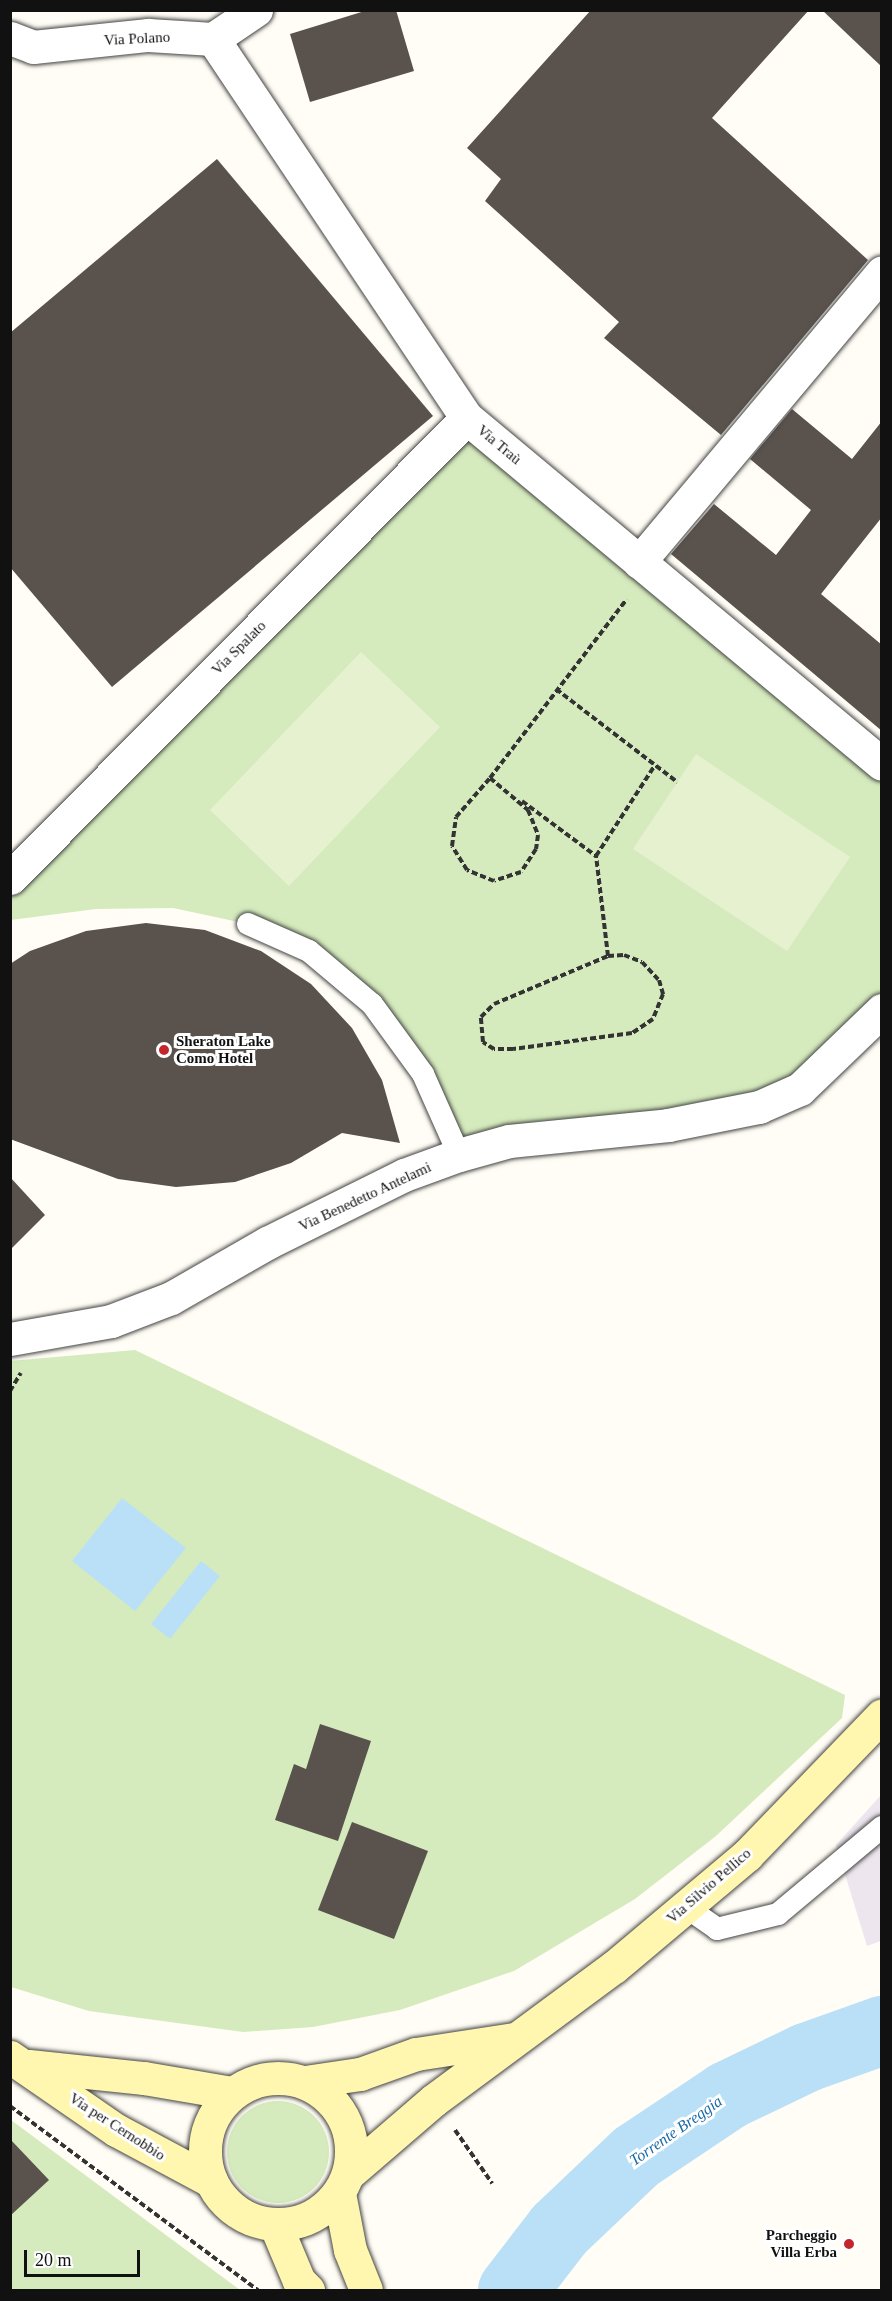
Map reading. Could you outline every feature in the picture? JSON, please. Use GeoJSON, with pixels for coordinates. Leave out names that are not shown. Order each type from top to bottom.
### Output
{"type":"FeatureCollection","features":[{"type":"Feature","properties":{"kind":"main road","name":"Via Silvio Pellico"},"geometry":{"type":"LineString","coordinates":[[343,2184],[434,2100],[519,2038],[686,1907],[747,1855],[882,1715]]}},
{"type":"Feature","properties":{"kind":"main road","name":"Via Silvio Pellico"},"geometry":{"type":"LineString","coordinates":[[305,2082],[360,2074],[416,2054],[519,2038]]}},
{"type":"Feature","properties":{"kind":"main road","name":"Via per Cernobbio"},"geometry":{"type":"LineString","coordinates":[[19,2062],[144,2078],[232,2093]]}},
{"type":"Feature","properties":{"kind":"main road","name":"Via per Cernobbio"},"geometry":{"type":"LineString","coordinates":[[19,2062],[116,2130],[211,2181]]}},
{"type":"Feature","properties":{"kind":"main road"},"geometry":{"type":"LineString","coordinates":[[343,2184],[312,2217],[275,2224],[230,2206],[211,2181],[205,2156],[208,2127],[232,2093],[264,2079],[305,2082],[321,2091],[344,2118],[352,2146],[343,2184],[350,2250],[366,2290]]}},
{"type":"Feature","properties":{"kind":"main road"},"geometry":{"type":"LineString","coordinates":[[275,2224],[299,2281],[308,2290]]}},
{"type":"Feature","properties":{"kind":"street"},"geometry":{"type":"LineString","coordinates":[[213,39],[256,10]]}},
{"type":"Feature","properties":{"kind":"street","name":"Via Polano"},"geometry":{"type":"LineString","coordinates":[[10,38],[33,47],[148,35],[213,39]]}},
{"type":"Feature","properties":{"kind":"street","name":"Via Traù"},"geometry":{"type":"LineString","coordinates":[[213,39],[467,418],[882,764]]}},
{"type":"Feature","properties":{"kind":"street"},"geometry":{"type":"LineString","coordinates":[[644,566],[882,272]]}},
{"type":"Feature","properties":{"kind":"street","name":"Via Spalato"},"geometry":{"type":"LineString","coordinates":[[10,878],[467,418]]}},
{"type":"Feature","properties":{"kind":"street","name":"Via Benedetto Antelami"},"geometry":{"type":"LineString","coordinates":[[10,1339],[111,1321],[171,1298],[319,1217],[404,1175],[459,1155],[509,1141],[668,1125],[759,1107],[800,1089],[882,1010]]}},
{"type":"Feature","properties":{"kind":"lane"},"geometry":{"type":"LineString","coordinates":[[248,924],[309,951],[372,1004],[423,1074],[459,1155]]}},
{"type":"Feature","properties":{"kind":"lane"},"geometry":{"type":"LineString","coordinates":[[686,1907],[717,1929],[778,1914],[882,1827]]}},
{"type":"Feature","properties":{"kind":"path"},"geometry":{"type":"LineString","coordinates":[[508,790],[535,822],[536,849],[521,872],[508,878],[479,878],[457,859],[452,831],[456,817],[490,778],[644,566]]}},
{"type":"Feature","properties":{"kind":"path"},"geometry":{"type":"LineString","coordinates":[[556,689],[677,782]]}},
{"type":"Feature","properties":{"kind":"path"},"geometry":{"type":"LineString","coordinates":[[608,956],[596,856],[655,765]]}},
{"type":"Feature","properties":{"kind":"path"},"geometry":{"type":"LineString","coordinates":[[490,778],[596,856]]}},
{"type":"Feature","properties":{"kind":"path"},"geometry":{"type":"LineString","coordinates":[[624,955],[642,962],[659,980],[663,994],[653,1019],[632,1033],[525,1048],[494,1049],[483,1042],[481,1017],[494,1004],[608,956],[624,955]]}},
{"type":"Feature","properties":{"kind":"path"},"geometry":{"type":"LineString","coordinates":[[434,2100],[492,2183]]}},
{"type":"Feature","properties":{"kind":"path"},"geometry":{"type":"LineString","coordinates":[[10,2106],[258,2290]]}},
{"type":"Feature","properties":{"kind":"shaded area"},"geometry":{"type":"Polygon","coordinates":[[[881,1795],[881,1941],[867,1946],[836,1845],[881,1795]]]}},
{"type":"Feature","properties":{"kind":"green space"},"geometry":{"type":"Polygon","coordinates":[[[467,418],[881,764],[881,1010],[800,1089],[459,1155],[372,1004],[248,924],[173,908],[96,909],[11,920],[10,878],[467,418]]]}},
{"type":"Feature","properties":{"kind":"green space"},"geometry":{"type":"Polygon","coordinates":[[[361,652],[440,727],[289,886],[210,810],[361,652]]]}},
{"type":"Feature","properties":{"kind":"green space"},"geometry":{"type":"Polygon","coordinates":[[[696,754],[850,857],[787,951],[633,849],[696,754]]]}},
{"type":"Feature","properties":{"kind":"green space"},"geometry":{"type":"Polygon","coordinates":[[[135,1350],[845,1695],[842,1718],[716,1836],[635,1899],[514,1971],[400,2010],[313,2027],[243,2032],[89,2011],[11,1987],[10,1361],[135,1350]]]}},
{"type":"Feature","properties":{"kind":"green space"},"geometry":{"type":"Polygon","coordinates":[[[278,2101],[298,2105],[314,2116],[325,2132],[329,2152],[325,2172],[314,2188],[298,2199],[278,2203],[258,2199],[242,2188],[231,2172],[227,2152],[231,2132],[242,2116],[258,2105],[278,2101]]]}},
{"type":"Feature","properties":{"kind":"green space"},"geometry":{"type":"Polygon","coordinates":[[[11,2120],[240,2290],[11,2290],[11,2120]]]}},
{"type":"Feature","properties":{"kind":"water"},"geometry":{"type":"Polygon","coordinates":[[[122,1498],[186,1548],[135,1611],[72,1561],[122,1498]]]}},
{"type":"Feature","properties":{"kind":"water"},"geometry":{"type":"Polygon","coordinates":[[[201,1561],[220,1576],[170,1639],[151,1624],[201,1561]]]}},
{"type":"Feature","properties":{"kind":"building"},"geometry":{"type":"Polygon","coordinates":[[[368,10],[396,10],[414,71],[310,102],[290,34],[368,10]]]}},
{"type":"Feature","properties":{"kind":"building"},"geometry":{"type":"Polygon","coordinates":[[[591,10],[809,10],[712,118],[868,260],[721,435],[604,338],[619,322],[485,201],[501,179],[467,148],[591,10]]]}},
{"type":"Feature","properties":{"kind":"building"},"geometry":{"type":"Polygon","coordinates":[[[822,10],[882,10],[882,67],[822,10]]]}},
{"type":"Feature","properties":{"kind":"building"},"geometry":{"type":"Polygon","coordinates":[[[217,159],[433,416],[112,687],[10,567],[10,333],[217,159]]]}},
{"type":"Feature","properties":{"kind":"building"},"geometry":{"type":"Polygon","coordinates":[[[792,409],[852,459],[882,421],[882,517],[821,594],[882,645],[882,731],[671,554],[714,504],[776,555],[811,510],[750,459],[792,409]]]}},
{"type":"Feature","properties":{"kind":"building"},"geometry":{"type":"Polygon","coordinates":[[[146,923],[205,930],[261,951],[311,984],[352,1028],[382,1080],[400,1143],[342,1133],[291,1163],[235,1182],[176,1187],[118,1179],[10,1139],[10,964],[30,951],[86,931],[146,923]]]}},
{"type":"Feature","properties":{"kind":"building"},"geometry":{"type":"Polygon","coordinates":[[[10,1177],[45,1215],[10,1250],[10,1177]]]}},
{"type":"Feature","properties":{"kind":"building"},"geometry":{"type":"Polygon","coordinates":[[[320,1724],[371,1741],[338,1841],[275,1820],[294,1764],[306,1769],[320,1724]]]}},
{"type":"Feature","properties":{"kind":"building"},"geometry":{"type":"Polygon","coordinates":[[[352,1822],[428,1851],[394,1939],[318,1910],[352,1822]]]}},
{"type":"Feature","properties":{"kind":"building"},"geometry":{"type":"Polygon","coordinates":[[[10,2139],[49,2180],[10,2216],[10,2139]]]}},
{"type":"Feature","properties":{"kind":"waterway","name":"Torrente Breggia"},"geometry":{"type":"LineString","coordinates":[[512,2290],[559,2229],[636,2156],[727,2095],[806,2057],[882,2030]]}},
{"type":"Feature","properties":{"kind":"place","name":"Sheraton Lake Como Hotel"},"geometry":{"type":"Point","coordinates":[164,1050]}},
{"type":"Feature","properties":{"kind":"place","name":"Parcheggio Villa Erba"},"geometry":{"type":"Point","coordinates":[849,2244]}}]}
